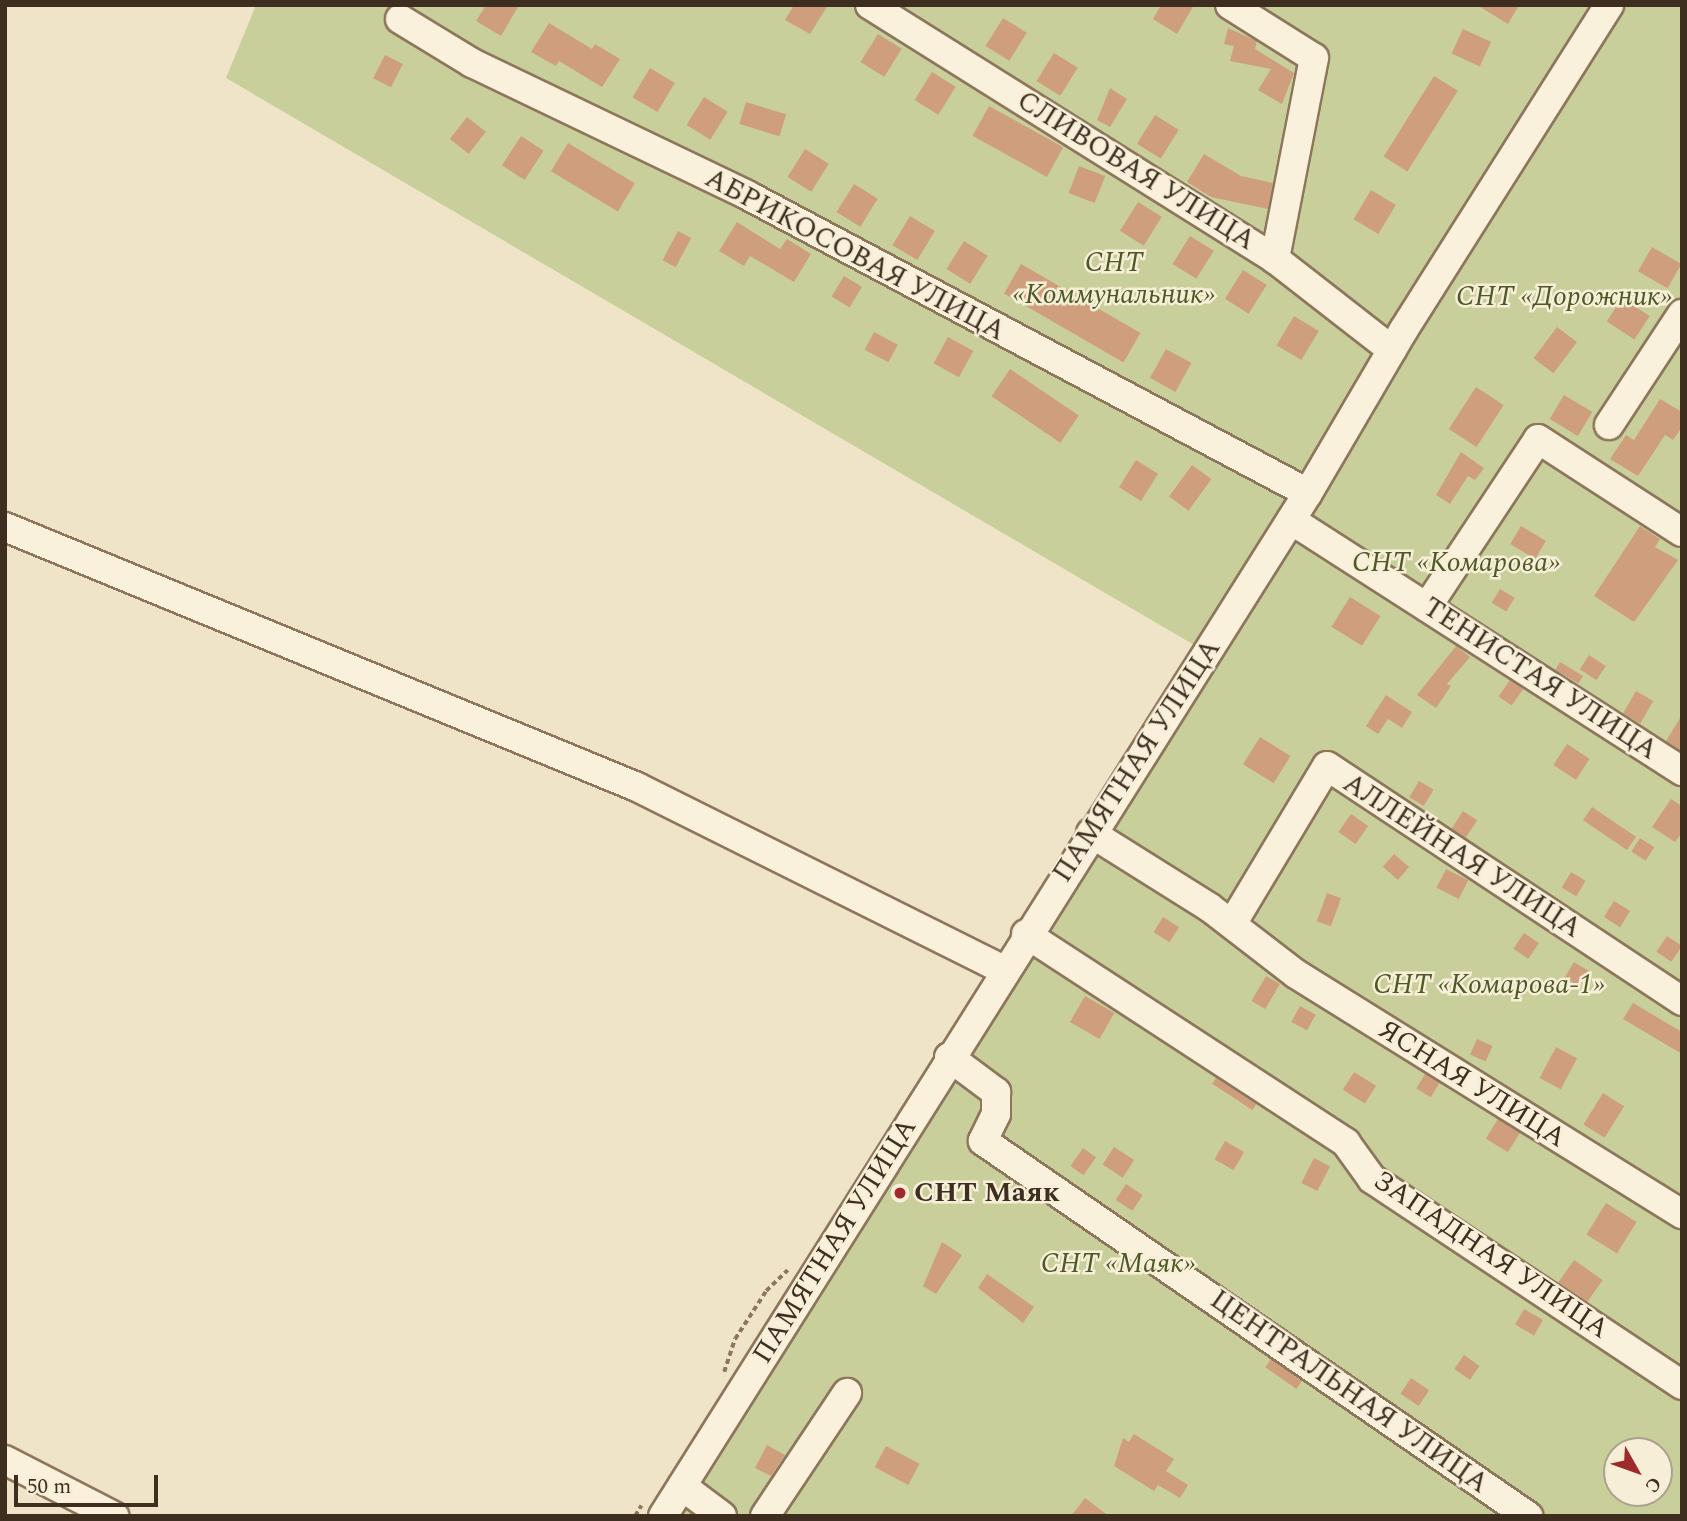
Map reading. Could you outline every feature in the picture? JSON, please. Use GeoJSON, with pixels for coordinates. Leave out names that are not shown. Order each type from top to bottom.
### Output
{"type":"FeatureCollection","features":[{"type":"Feature","properties":{"kind":"street","name":"СЛИВОВАЯ УЛИЦА"},"geometry":{"type":"LineString","coordinates":[[870,5],[1275,259],[1392,350]]}},
{"type":"Feature","properties":{"kind":"street"},"geometry":{"type":"LineString","coordinates":[[1230,5],[1314,58],[1275,259]]}},
{"type":"Feature","properties":{"kind":"street","name":"ПАМЯТНАЯ УЛИЦА"},"geometry":{"type":"LineString","coordinates":[[663,1516],[1026,934],[1308,493],[1392,350],[1609,5]]}},
{"type":"Feature","properties":{"kind":"street","name":"АБРИКОСОВАЯ УЛИЦА"},"geometry":{"type":"LineString","coordinates":[[400,19],[472,63],[747,195],[1308,493]]}},
{"type":"Feature","properties":{"kind":"street"},"geometry":{"type":"LineString","coordinates":[[1609,425],[1682,314]]}},
{"type":"Feature","properties":{"kind":"street"},"geometry":{"type":"LineString","coordinates":[[1427,607],[1538,439],[1682,532]]}},
{"type":"Feature","properties":{"kind":"street","name":"ТЕНИСТАЯ УЛИЦА"},"geometry":{"type":"LineString","coordinates":[[1291,520],[1682,771]]}},
{"type":"Feature","properties":{"kind":"street"},"geometry":{"type":"LineString","coordinates":[[5,527],[637,787],[1004,970]]}},
{"type":"Feature","properties":{"kind":"street","name":"АЛЛЕЙНАЯ УЛИЦА"},"geometry":{"type":"LineString","coordinates":[[1232,924],[1326,766],[1682,1000]]}},
{"type":"Feature","properties":{"kind":"street","name":"ЯСНАЯ УЛИЦА"},"geometry":{"type":"LineString","coordinates":[[1091,833],[1232,924],[1296,974],[1682,1214]]}},
{"type":"Feature","properties":{"kind":"street","name":"ЗАПАДНАЯ УЛИЦА"},"geometry":{"type":"LineString","coordinates":[[1026,934],[1346,1143],[1372,1179],[1682,1385]]}},
{"type":"Feature","properties":{"kind":"street","name":"ЦЕНТРАЛЬНАЯ УЛИЦА"},"geometry":{"type":"LineString","coordinates":[[949,1057],[996,1092],[996,1114],[983,1142],[1528,1516]]}},
{"type":"Feature","properties":{"kind":"street"},"geometry":{"type":"LineString","coordinates":[[765,1516],[847,1394]]}},
{"type":"Feature","properties":{"kind":"street"},"geometry":{"type":"LineString","coordinates":[[5,1460],[114,1516]]}},
{"type":"Feature","properties":{"kind":"street"},"geometry":{"type":"LineString","coordinates":[[682,1486],[722,1516]]}},
{"type":"Feature","properties":{"kind":"green space"},"geometry":{"type":"Polygon","coordinates":[[[256,5],[1682,5],[1682,1516],[663,1516],[1206,652],[226,78],[256,5]]]}},
{"type":"Feature","properties":{"kind":"building"},"geometry":{"type":"Polygon","coordinates":[[[486,5],[519,5],[501,36],[476,21],[486,5]]]}},
{"type":"Feature","properties":{"kind":"building"},"geometry":{"type":"Polygon","coordinates":[[[794,5],[828,5],[810,34],[785,20],[794,5]]]}},
{"type":"Feature","properties":{"kind":"building"},"geometry":{"type":"Polygon","coordinates":[[[1161,5],[1194,5],[1177,34],[1153,19],[1161,5]]]}},
{"type":"Feature","properties":{"kind":"building"},"geometry":{"type":"Polygon","coordinates":[[[1477,5],[1519,5],[1508,24],[1477,5]]]}},
{"type":"Feature","properties":{"kind":"building"},"geometry":{"type":"Polygon","coordinates":[[[1003,18],[1027,33],[1009,61],[986,46],[1003,18]]]}},
{"type":"Feature","properties":{"kind":"building"},"geometry":{"type":"Polygon","coordinates":[[[549,23],[592,49],[595,44],[620,59],[602,87],[559,61],[556,66],[531,52],[549,23]]]}},
{"type":"Feature","properties":{"kind":"building"},"geometry":{"type":"Polygon","coordinates":[[[1228,28],[1257,41],[1255,49],[1294,73],[1282,104],[1258,90],[1271,69],[1230,61],[1234,46],[1224,44],[1228,28]]]}},
{"type":"Feature","properties":{"kind":"building"},"geometry":{"type":"Polygon","coordinates":[[[1463,29],[1491,42],[1480,67],[1452,53],[1463,29]]]}},
{"type":"Feature","properties":{"kind":"building"},"geometry":{"type":"Polygon","coordinates":[[[878,34],[902,49],[884,77],[861,62],[878,34]]]}},
{"type":"Feature","properties":{"kind":"building"},"geometry":{"type":"Polygon","coordinates":[[[1054,53],[1078,68],[1060,96],[1037,81],[1054,53]]]}},
{"type":"Feature","properties":{"kind":"building"},"geometry":{"type":"Polygon","coordinates":[[[385,55],[403,64],[391,87],[373,78],[385,55]]]}},
{"type":"Feature","properties":{"kind":"building"},"geometry":{"type":"Polygon","coordinates":[[[650,68],[675,83],[657,112],[632,97],[650,68]]]}},
{"type":"Feature","properties":{"kind":"building"},"geometry":{"type":"Polygon","coordinates":[[[932,72],[956,87],[938,115],[915,100],[932,72]]]}},
{"type":"Feature","properties":{"kind":"building"},"geometry":{"type":"Polygon","coordinates":[[[1434,76],[1458,91],[1407,171],[1384,157],[1434,76]]]}},
{"type":"Feature","properties":{"kind":"building"},"geometry":{"type":"Polygon","coordinates":[[[1110,88],[1127,99],[1110,127],[1097,120],[1110,88]]]}},
{"type":"Feature","properties":{"kind":"building"},"geometry":{"type":"Polygon","coordinates":[[[704,97],[728,112],[710,140],[687,125],[704,97]]]}},
{"type":"Feature","properties":{"kind":"building"},"geometry":{"type":"Polygon","coordinates":[[[746,102],[786,114],[779,136],[739,124],[746,102]]]}},
{"type":"Feature","properties":{"kind":"building"},"geometry":{"type":"Polygon","coordinates":[[[989,106],[1063,147],[1047,177],[973,136],[989,106]]]}},
{"type":"Feature","properties":{"kind":"building"},"geometry":{"type":"Polygon","coordinates":[[[1155,115],[1179,130],[1161,159],[1137,144],[1155,115]]]}},
{"type":"Feature","properties":{"kind":"building"},"geometry":{"type":"Polygon","coordinates":[[[467,117],[486,132],[469,154],[450,139],[467,117]]]}},
{"type":"Feature","properties":{"kind":"building"},"geometry":{"type":"Polygon","coordinates":[[[521,136],[544,151],[525,180],[502,165],[521,136]]]}},
{"type":"Feature","properties":{"kind":"building"},"geometry":{"type":"Polygon","coordinates":[[[568,143],[635,183],[618,211],[551,171],[568,143]]]}},
{"type":"Feature","properties":{"kind":"building"},"geometry":{"type":"Polygon","coordinates":[[[805,149],[829,164],[811,192],[788,177],[805,149]]]}},
{"type":"Feature","properties":{"kind":"building"},"geometry":{"type":"Polygon","coordinates":[[[1204,154],[1241,176],[1273,183],[1268,209],[1211,197],[1187,182],[1204,154]]]}},
{"type":"Feature","properties":{"kind":"building"},"geometry":{"type":"Polygon","coordinates":[[[1079,166],[1105,176],[1095,203],[1069,193],[1079,166]]]}},
{"type":"Feature","properties":{"kind":"building"},"geometry":{"type":"Polygon","coordinates":[[[854,184],[878,199],[860,227],[837,212],[854,184]]]}},
{"type":"Feature","properties":{"kind":"building"},"geometry":{"type":"Polygon","coordinates":[[[1371,190],[1396,205],[1378,234],[1353,219],[1371,190]]]}},
{"type":"Feature","properties":{"kind":"building"},"geometry":{"type":"Polygon","coordinates":[[[1138,202],[1162,217],[1144,246],[1120,231],[1138,202]]]}},
{"type":"Feature","properties":{"kind":"building"},"geometry":{"type":"Polygon","coordinates":[[[910,216],[935,231],[917,260],[892,245],[910,216]]]}},
{"type":"Feature","properties":{"kind":"building"},"geometry":{"type":"Polygon","coordinates":[[[737,222],[780,249],[787,239],[811,254],[794,282],[750,256],[744,266],[719,251],[737,222]]]}},
{"type":"Feature","properties":{"kind":"building"},"geometry":{"type":"Polygon","coordinates":[[[678,231],[691,238],[676,267],[663,260],[678,231]]]}},
{"type":"Feature","properties":{"kind":"building"},"geometry":{"type":"Polygon","coordinates":[[[1190,236],[1214,251],[1196,279],[1173,264],[1190,236]]]}},
{"type":"Feature","properties":{"kind":"building"},"geometry":{"type":"Polygon","coordinates":[[[964,241],[988,256],[970,284],[947,269],[964,241]]]}},
{"type":"Feature","properties":{"kind":"building"},"geometry":{"type":"Polygon","coordinates":[[[1652,247],[1681,264],[1667,288],[1638,271],[1652,247]]]}},
{"type":"Feature","properties":{"kind":"building"},"geometry":{"type":"Polygon","coordinates":[[[1021,264],[1141,333],[1124,362],[1004,293],[1021,264]]]}},
{"type":"Feature","properties":{"kind":"building"},"geometry":{"type":"Polygon","coordinates":[[[1243,270],[1267,285],[1249,314],[1225,299],[1243,270]]]}},
{"type":"Feature","properties":{"kind":"building"},"geometry":{"type":"Polygon","coordinates":[[[844,276],[862,287],[850,307],[832,297],[844,276]]]}},
{"type":"Feature","properties":{"kind":"building"},"geometry":{"type":"Polygon","coordinates":[[[1622,298],[1650,316],[1634,339],[1607,321],[1622,298]]]}},
{"type":"Feature","properties":{"kind":"building"},"geometry":{"type":"Polygon","coordinates":[[[1294,316],[1319,331],[1301,360],[1276,345],[1294,316]]]}},
{"type":"Feature","properties":{"kind":"building"},"geometry":{"type":"Polygon","coordinates":[[[1557,327],[1577,342],[1553,373],[1534,358],[1557,327]]]}},
{"type":"Feature","properties":{"kind":"building"},"geometry":{"type":"Polygon","coordinates":[[[874,332],[898,345],[888,362],[865,350],[874,332]]]}},
{"type":"Feature","properties":{"kind":"building"},"geometry":{"type":"Polygon","coordinates":[[[948,337],[973,351],[959,377],[933,363],[948,337]]]}},
{"type":"Feature","properties":{"kind":"building"},"geometry":{"type":"Polygon","coordinates":[[[1166,349],[1191,363],[1175,392],[1150,378],[1166,349]]]}},
{"type":"Feature","properties":{"kind":"building"},"geometry":{"type":"Polygon","coordinates":[[[1010,369],[1079,415],[1060,443],[992,396],[1010,369]]]}},
{"type":"Feature","properties":{"kind":"building"},"geometry":{"type":"Polygon","coordinates":[[[1476,387],[1504,405],[1476,447],[1449,429],[1476,387]]]}},
{"type":"Feature","properties":{"kind":"building"},"geometry":{"type":"Polygon","coordinates":[[[1564,395],[1592,412],[1578,436],[1550,419],[1564,395]]]}},
{"type":"Feature","properties":{"kind":"building"},"geometry":{"type":"Polygon","coordinates":[[[1660,399],[1682,412],[1682,427],[1673,440],[1665,435],[1638,476],[1610,459],[1626,435],[1634,440],[1660,399]]]}},
{"type":"Feature","properties":{"kind":"building"},"geometry":{"type":"Polygon","coordinates":[[[1461,452],[1484,468],[1475,480],[1468,476],[1450,504],[1436,495],[1461,452]]]}},
{"type":"Feature","properties":{"kind":"building"},"geometry":{"type":"Polygon","coordinates":[[[1136,460],[1158,474],[1141,501],[1119,487],[1136,460]]]}},
{"type":"Feature","properties":{"kind":"building"},"geometry":{"type":"Polygon","coordinates":[[[1192,465],[1211,479],[1188,511],[1169,497],[1192,465]]]}},
{"type":"Feature","properties":{"kind":"building"},"geometry":{"type":"Polygon","coordinates":[[[1521,526],[1546,541],[1535,559],[1510,544],[1521,526]]]}},
{"type":"Feature","properties":{"kind":"building"},"geometry":{"type":"Polygon","coordinates":[[[1640,526],[1660,539],[1655,547],[1678,560],[1634,622],[1594,596],[1640,526]]]}},
{"type":"Feature","properties":{"kind":"building"},"geometry":{"type":"Polygon","coordinates":[[[1500,589],[1515,598],[1506,611],[1492,603],[1500,589]]]}},
{"type":"Feature","properties":{"kind":"building"},"geometry":{"type":"Polygon","coordinates":[[[1350,597],[1381,616],[1362,646],[1331,627],[1350,597]]]}},
{"type":"Feature","properties":{"kind":"building"},"geometry":{"type":"Polygon","coordinates":[[[1456,646],[1470,657],[1447,684],[1451,686],[1436,708],[1417,695],[1456,646]]]}},
{"type":"Feature","properties":{"kind":"building"},"geometry":{"type":"Polygon","coordinates":[[[1589,655],[1606,666],[1597,680],[1580,669],[1589,655]]]}},
{"type":"Feature","properties":{"kind":"building"},"geometry":{"type":"Polygon","coordinates":[[[1560,662],[1583,676],[1579,684],[1555,670],[1560,662]]]}},
{"type":"Feature","properties":{"kind":"building"},"geometry":{"type":"Polygon","coordinates":[[[1510,680],[1523,689],[1512,706],[1499,696],[1510,680]]]}},
{"type":"Feature","properties":{"kind":"building"},"geometry":{"type":"Polygon","coordinates":[[[1636,691],[1653,701],[1640,724],[1623,714],[1636,691]]]}},
{"type":"Feature","properties":{"kind":"building"},"geometry":{"type":"Polygon","coordinates":[[[1386,695],[1412,712],[1402,728],[1388,719],[1378,734],[1366,726],[1386,695]]]}},
{"type":"Feature","properties":{"kind":"building"},"geometry":{"type":"Polygon","coordinates":[[[1682,715],[1682,751],[1666,741],[1682,715]]]}},
{"type":"Feature","properties":{"kind":"building"},"geometry":{"type":"Polygon","coordinates":[[[1260,737],[1291,756],[1274,783],[1243,764],[1260,737]]]}},
{"type":"Feature","properties":{"kind":"building"},"geometry":{"type":"Polygon","coordinates":[[[1567,744],[1590,759],[1576,780],[1553,765],[1567,744]]]}},
{"type":"Feature","properties":{"kind":"building"},"geometry":{"type":"Polygon","coordinates":[[[1419,781],[1434,790],[1424,806],[1409,797],[1419,781]]]}},
{"type":"Feature","properties":{"kind":"building"},"geometry":{"type":"Polygon","coordinates":[[[1671,799],[1682,806],[1682,833],[1675,842],[1652,827],[1671,799]]]}},
{"type":"Feature","properties":{"kind":"building"},"geometry":{"type":"Polygon","coordinates":[[[1592,807],[1636,837],[1627,850],[1583,820],[1592,807]]]}},
{"type":"Feature","properties":{"kind":"building"},"geometry":{"type":"Polygon","coordinates":[[[1463,811],[1477,820],[1466,838],[1452,829],[1463,811]]]}},
{"type":"Feature","properties":{"kind":"building"},"geometry":{"type":"Polygon","coordinates":[[[1351,814],[1368,826],[1356,844],[1338,832],[1351,814]]]}},
{"type":"Feature","properties":{"kind":"building"},"geometry":{"type":"Polygon","coordinates":[[[1640,838],[1654,847],[1646,861],[1631,851],[1640,838]]]}},
{"type":"Feature","properties":{"kind":"building"},"geometry":{"type":"Polygon","coordinates":[[[1394,854],[1409,867],[1398,880],[1383,867],[1394,854]]]}},
{"type":"Feature","properties":{"kind":"building"},"geometry":{"type":"Polygon","coordinates":[[[1446,869],[1468,880],[1459,899],[1436,888],[1446,869]]]}},
{"type":"Feature","properties":{"kind":"building"},"geometry":{"type":"Polygon","coordinates":[[[1571,872],[1586,881],[1576,896],[1562,887],[1571,872]]]}},
{"type":"Feature","properties":{"kind":"building"},"geometry":{"type":"Polygon","coordinates":[[[1327,893],[1341,898],[1331,926],[1317,921],[1327,893]]]}},
{"type":"Feature","properties":{"kind":"building"},"geometry":{"type":"Polygon","coordinates":[[[1614,901],[1630,911],[1620,927],[1604,917],[1614,901]]]}},
{"type":"Feature","properties":{"kind":"building"},"geometry":{"type":"Polygon","coordinates":[[[1163,917],[1179,927],[1170,942],[1153,932],[1163,917]]]}},
{"type":"Feature","properties":{"kind":"building"},"geometry":{"type":"Polygon","coordinates":[[[1524,933],[1539,943],[1528,959],[1513,949],[1524,933]]]}},
{"type":"Feature","properties":{"kind":"building"},"geometry":{"type":"Polygon","coordinates":[[[1667,936],[1682,946],[1671,962],[1656,952],[1667,936]]]}},
{"type":"Feature","properties":{"kind":"building"},"geometry":{"type":"Polygon","coordinates":[[[1574,962],[1589,971],[1579,986],[1565,977],[1574,962]]]}},
{"type":"Feature","properties":{"kind":"building"},"geometry":{"type":"Polygon","coordinates":[[[1266,976],[1280,984],[1265,1009],[1252,1001],[1266,976]]]}},
{"type":"Feature","properties":{"kind":"building"},"geometry":{"type":"Polygon","coordinates":[[[1085,996],[1114,1013],[1099,1039],[1070,1022],[1085,996]]]}},
{"type":"Feature","properties":{"kind":"building"},"geometry":{"type":"Polygon","coordinates":[[[1633,1003],[1682,1032],[1682,1054],[1623,1019],[1633,1003]]]}},
{"type":"Feature","properties":{"kind":"building"},"geometry":{"type":"Polygon","coordinates":[[[1300,1006],[1316,1015],[1307,1030],[1291,1022],[1300,1006]]]}},
{"type":"Feature","properties":{"kind":"building"},"geometry":{"type":"Polygon","coordinates":[[[1477,1039],[1493,1046],[1486,1061],[1470,1055],[1477,1039]]]}},
{"type":"Feature","properties":{"kind":"building"},"geometry":{"type":"Polygon","coordinates":[[[1556,1047],[1577,1058],[1561,1089],[1540,1078],[1556,1047]]]}},
{"type":"Feature","properties":{"kind":"building"},"geometry":{"type":"Polygon","coordinates":[[[1354,1072],[1376,1086],[1365,1104],[1343,1090],[1354,1072]]]}},
{"type":"Feature","properties":{"kind":"building"},"geometry":{"type":"Polygon","coordinates":[[[1425,1074],[1440,1083],[1431,1097],[1416,1089],[1425,1074]]]}},
{"type":"Feature","properties":{"kind":"building"},"geometry":{"type":"Polygon","coordinates":[[[1216,1078],[1256,1104],[1252,1110],[1212,1084],[1216,1078]]]}},
{"type":"Feature","properties":{"kind":"building"},"geometry":{"type":"Polygon","coordinates":[[[1603,1093],[1624,1106],[1605,1138],[1583,1124],[1603,1093]]]}},
{"type":"Feature","properties":{"kind":"building"},"geometry":{"type":"Polygon","coordinates":[[[1498,1119],[1520,1133],[1508,1152],[1486,1139],[1498,1119]]]}},
{"type":"Feature","properties":{"kind":"building"},"geometry":{"type":"Polygon","coordinates":[[[1225,1141],[1244,1152],[1234,1170],[1214,1159],[1225,1141]]]}},
{"type":"Feature","properties":{"kind":"building"},"geometry":{"type":"Polygon","coordinates":[[[1114,1147],[1134,1160],[1123,1178],[1103,1165],[1114,1147]]]}},
{"type":"Feature","properties":{"kind":"building"},"geometry":{"type":"Polygon","coordinates":[[[1083,1148],[1096,1157],[1083,1175],[1070,1166],[1083,1148]]]}},
{"type":"Feature","properties":{"kind":"building"},"geometry":{"type":"Polygon","coordinates":[[[1314,1158],[1330,1166],[1317,1191],[1301,1183],[1314,1158]]]}},
{"type":"Feature","properties":{"kind":"building"},"geometry":{"type":"Polygon","coordinates":[[[1126,1184],[1143,1195],[1132,1211],[1116,1200],[1126,1184]]]}},
{"type":"Feature","properties":{"kind":"building"},"geometry":{"type":"Polygon","coordinates":[[[1606,1203],[1637,1222],[1617,1253],[1586,1234],[1606,1203]]]}},
{"type":"Feature","properties":{"kind":"building"},"geometry":{"type":"Polygon","coordinates":[[[942,1242],[962,1255],[936,1294],[923,1286],[942,1242]]]}},
{"type":"Feature","properties":{"kind":"building"},"geometry":{"type":"Polygon","coordinates":[[[1574,1260],[1603,1280],[1587,1303],[1558,1283],[1574,1260]]]}},
{"type":"Feature","properties":{"kind":"building"},"geometry":{"type":"Polygon","coordinates":[[[987,1274],[1034,1307],[1023,1323],[978,1288],[987,1274]]]}},
{"type":"Feature","properties":{"kind":"building"},"geometry":{"type":"Polygon","coordinates":[[[1524,1309],[1543,1320],[1534,1336],[1515,1325],[1524,1309]]]}},
{"type":"Feature","properties":{"kind":"building"},"geometry":{"type":"Polygon","coordinates":[[[1464,1355],[1480,1366],[1470,1380],[1454,1369],[1464,1355]]]}},
{"type":"Feature","properties":{"kind":"building"},"geometry":{"type":"Polygon","coordinates":[[[1271,1359],[1302,1381],[1296,1389],[1265,1367],[1271,1359]]]}},
{"type":"Feature","properties":{"kind":"building"},"geometry":{"type":"Polygon","coordinates":[[[1411,1378],[1429,1390],[1419,1406],[1400,1394],[1411,1378]]]}},
{"type":"Feature","properties":{"kind":"building"},"geometry":{"type":"Polygon","coordinates":[[[1134,1434],[1174,1459],[1166,1471],[1188,1485],[1180,1498],[1158,1485],[1154,1491],[1114,1466],[1123,1438],[1129,1442],[1134,1434]]]}},
{"type":"Feature","properties":{"kind":"building"},"geometry":{"type":"Polygon","coordinates":[[[767,1445],[785,1455],[771,1476],[755,1468],[767,1445]]]}},
{"type":"Feature","properties":{"kind":"building"},"geometry":{"type":"Polygon","coordinates":[[[886,1446],[920,1464],[908,1485],[875,1467],[886,1446]]]}},
{"type":"Feature","properties":{"kind":"building"},"geometry":{"type":"Polygon","coordinates":[[[1085,1498],[1109,1516],[1071,1516],[1085,1498]]]}},
{"type":"Feature","properties":{"kind":"place","name":"СНТ Маяк"},"geometry":{"type":"Point","coordinates":[900,1193]}},
{"type":"Feature","properties":{"kind":"park label","name":"СНТ «Коммунальник»"},"geometry":{"type":"Point","coordinates":[1114,279]}},
{"type":"Feature","properties":{"kind":"park label","name":"СНТ «Дорожник»"},"geometry":{"type":"Point","coordinates":[1564,297]}},
{"type":"Feature","properties":{"kind":"park label","name":"СНТ «Комарова»"},"geometry":{"type":"Point","coordinates":[1456,563]}},
{"type":"Feature","properties":{"kind":"park label","name":"СНТ «Комарова-1»"},"geometry":{"type":"Point","coordinates":[1489,985]}},
{"type":"Feature","properties":{"kind":"park label","name":"СНТ «Маяк»"},"geometry":{"type":"Point","coordinates":[1118,1264]}}]}
